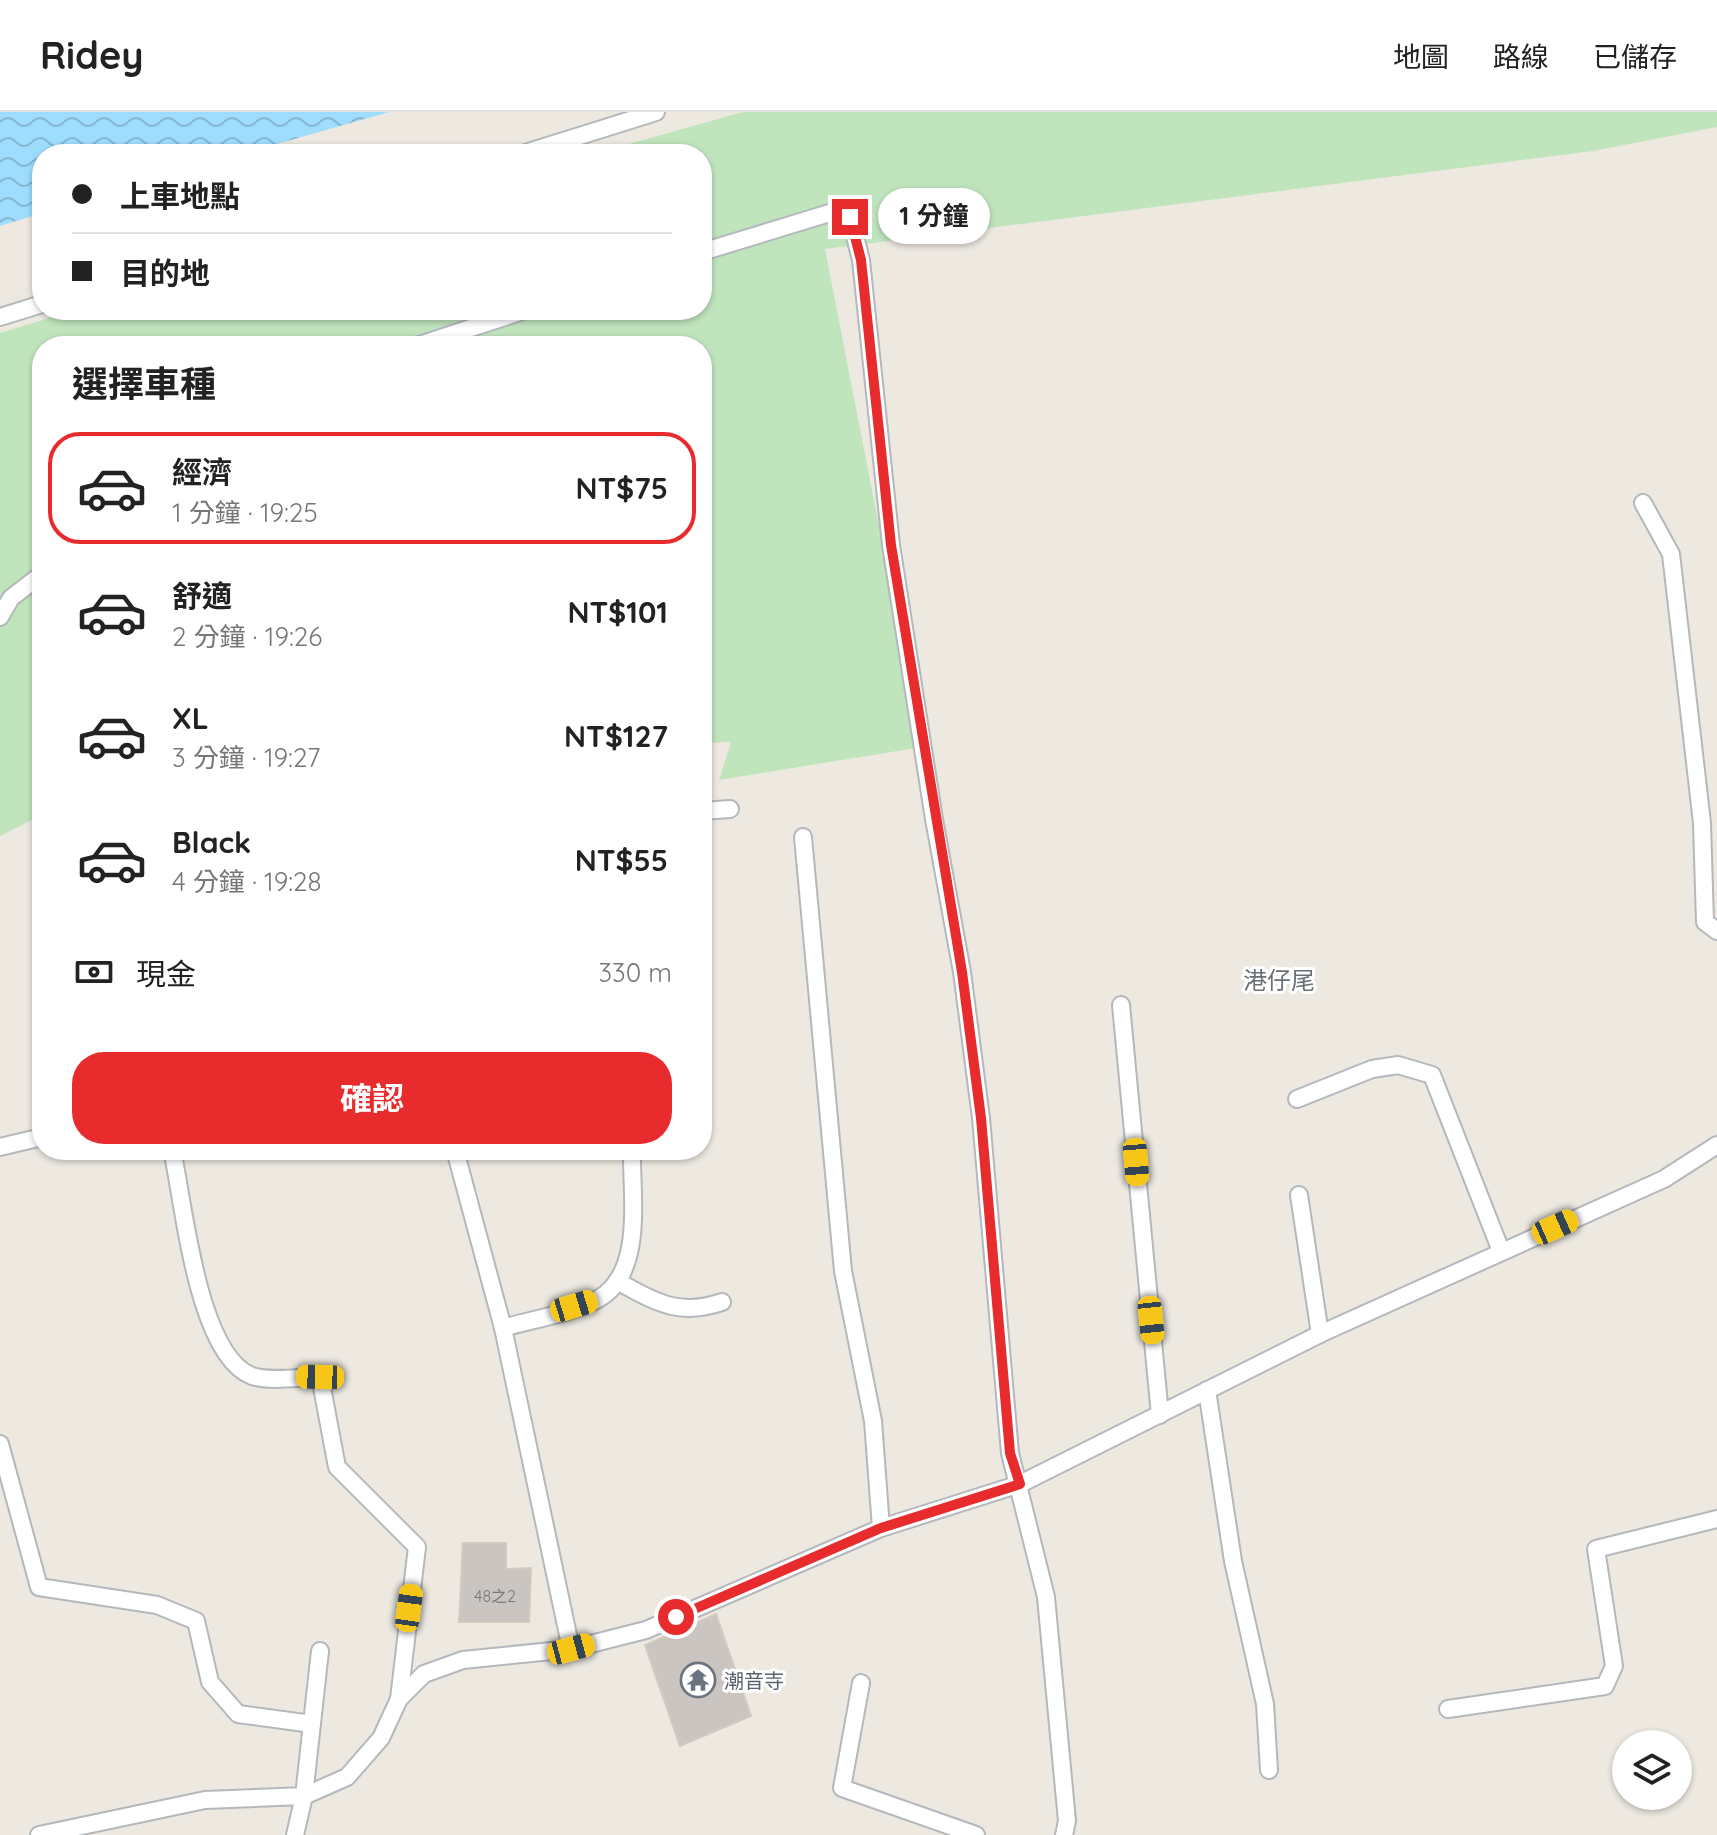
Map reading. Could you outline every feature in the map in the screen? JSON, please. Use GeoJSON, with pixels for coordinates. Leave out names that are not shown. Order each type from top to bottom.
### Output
{"type":"FeatureCollection","features":[{"type":"Feature","properties":{"kind":"lane"},"geometry":{"type":"LineString","coordinates":[[554,144],[656,112]]}},
{"type":"Feature","properties":{"kind":"lane"},"geometry":{"type":"LineString","coordinates":[[712,249],[836,211],[850,217],[861,260],[891,545],[962,972],[981,1118],[1010,1453],[1046,1597],[1067,1821],[1064,1835]]}},
{"type":"Feature","properties":{"kind":"lane"},"geometry":{"type":"LineString","coordinates":[[0,317],[32,307]]}},
{"type":"Feature","properties":{"kind":"lane"},"geometry":{"type":"LineString","coordinates":[[447,336],[495,320]]}},
{"type":"Feature","properties":{"kind":"lane"},"geometry":{"type":"LineString","coordinates":[[1643,503],[1671,554],[1702,823],[1705,922],[1717,931]]}},
{"type":"Feature","properties":{"kind":"lane"},"geometry":{"type":"LineString","coordinates":[[0,617],[11,598],[32,582]]}},
{"type":"Feature","properties":{"kind":"lane"},"geometry":{"type":"LineString","coordinates":[[712,810],[730,809]]}},
{"type":"Feature","properties":{"kind":"lane"},"geometry":{"type":"LineString","coordinates":[[803,837],[843,1271],[873,1421],[881,1528]]}},
{"type":"Feature","properties":{"kind":"lane"},"geometry":{"type":"LineString","coordinates":[[1121,1005],[1160,1415]]}},
{"type":"Feature","properties":{"kind":"lane"},"geometry":{"type":"LineString","coordinates":[[1297,1099],[1372,1069],[1398,1065],[1432,1075],[1501,1251]]}},
{"type":"Feature","properties":{"kind":"lane"},"geometry":{"type":"LineString","coordinates":[[0,1147],[32,1139]]}},
{"type":"Feature","properties":{"kind":"lane"},"geometry":{"type":"LineString","coordinates":[[399,1699],[424,1674],[463,1660],[571,1649],[646,1630],[881,1528],[1020,1484],[1320,1334],[1664,1179],[1717,1145]]}},
{"type":"Feature","properties":{"kind":"lane"},"geometry":{"type":"LineString","coordinates":[[39,1835],[205,1800],[304,1796],[347,1777],[381,1738],[399,1699],[417,1547],[337,1467],[320,1377],[253,1376],[225,1357],[198,1288],[174,1160]]}},
{"type":"Feature","properties":{"kind":"lane"},"geometry":{"type":"LineString","coordinates":[[458,1160],[503,1328],[571,1649]]}},
{"type":"Feature","properties":{"kind":"lane"},"geometry":{"type":"LineString","coordinates":[[503,1328],[598,1299],[617,1281],[630,1257],[632,1160]]}},
{"type":"Feature","properties":{"kind":"lane"},"geometry":{"type":"LineString","coordinates":[[1299,1195],[1320,1334]]}},
{"type":"Feature","properties":{"kind":"lane"},"geometry":{"type":"LineString","coordinates":[[617,1281],[664,1306],[701,1310],[722,1302]]}},
{"type":"Feature","properties":{"kind":"lane"},"geometry":{"type":"LineString","coordinates":[[1207,1390],[1233,1561],[1265,1704],[1269,1770]]}},
{"type":"Feature","properties":{"kind":"lane"},"geometry":{"type":"LineString","coordinates":[[0,1444],[39,1587],[157,1605],[196,1621],[210,1682],[238,1714],[312,1724]]}},
{"type":"Feature","properties":{"kind":"lane"},"geometry":{"type":"LineString","coordinates":[[1448,1709],[1605,1686],[1614,1666],[1596,1549],[1717,1519]]}},
{"type":"Feature","properties":{"kind":"lane"},"geometry":{"type":"LineString","coordinates":[[295,1835],[304,1796],[320,1651]]}},
{"type":"Feature","properties":{"kind":"lane"},"geometry":{"type":"LineString","coordinates":[[861,1683],[842,1788],[976,1835]]}},
{"type":"Feature","properties":{"kind":"green space"},"geometry":{"type":"Polygon","coordinates":[[[743,112],[1717,112],[1717,127],[1593,151],[825,249],[922,747],[719,780],[731,742],[712,743],[712,336],[32,336],[32,820],[0,836],[0,333],[42,320],[712,320],[712,144],[629,144],[743,112]]]}},
{"type":"Feature","properties":{"kind":"water"},"geometry":{"type":"Polygon","coordinates":[[[0,112],[389,112],[277,144],[32,144],[32,216],[0,226],[0,112]]]}},
{"type":"Feature","properties":{"kind":"building"},"geometry":{"type":"Polygon","coordinates":[[[463,1543],[506,1543],[506,1569],[531,1568],[529,1622],[459,1622],[463,1543]]]}},
{"type":"Feature","properties":{"kind":"building","name":"潮音寺"},"geometry":{"type":"Polygon","coordinates":[[[716,1614],[751,1716],[680,1746],[645,1645],[716,1614]]]}},
{"type":"Feature","properties":{"kind":"place","name":"潮音寺"},"geometry":{"type":"Point","coordinates":[698,1680]}},
{"type":"Feature","properties":{"kind":"district","name":"港仔尾"},"geometry":{"type":"Point","coordinates":[1279,980]}},
{"type":"Feature","properties":{"kind":"route"},"geometry":{"type":"LineString","coordinates":[[676,1617],[881,1528],[1020,1484],[1010,1453],[981,1118],[962,972],[934,819],[891,545],[861,260],[850,217]]}}]}
